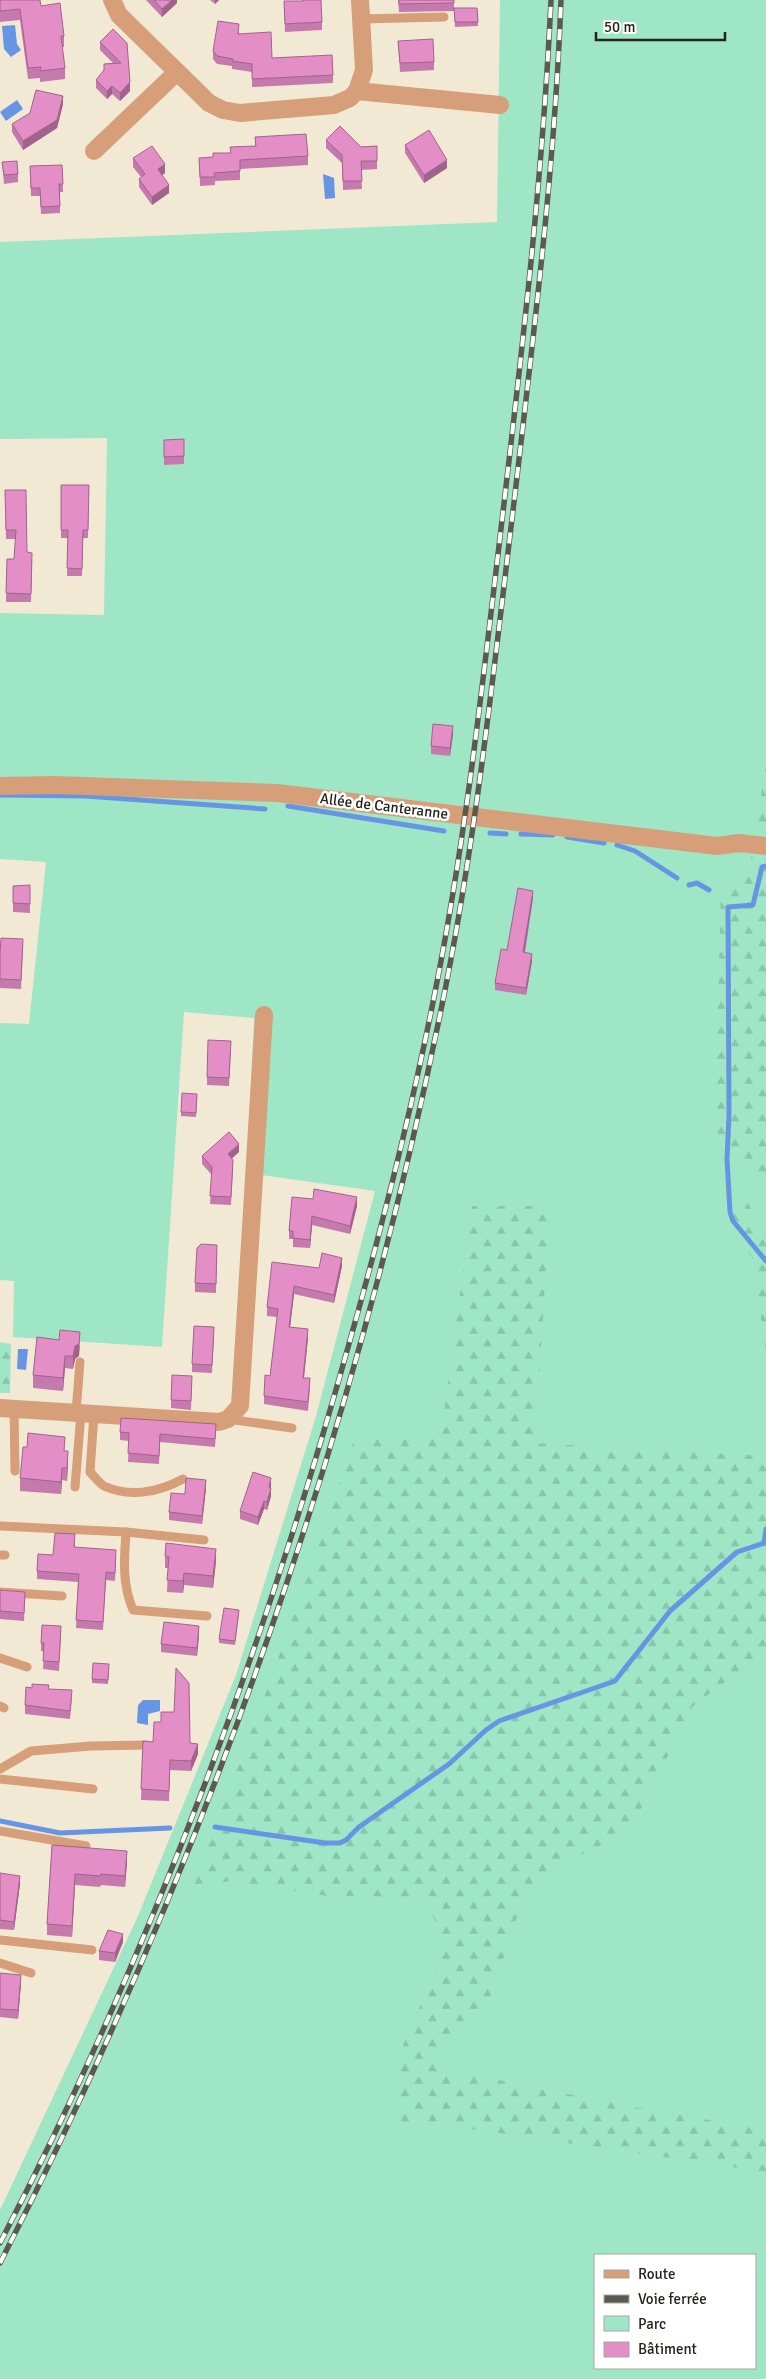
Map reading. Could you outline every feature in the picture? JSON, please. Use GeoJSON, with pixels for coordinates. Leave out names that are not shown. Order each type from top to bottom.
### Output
{"type":"FeatureCollection","features":[{"type":"Feature","properties":{"kind":"street"},"geometry":{"type":"LineString","coordinates":[[112,0],[119,15],[209,103],[223,110],[240,113],[334,105],[350,98],[357,91],[364,70],[360,0]]}},
{"type":"Feature","properties":{"kind":"street"},"geometry":{"type":"LineString","coordinates":[[94,151],[177,72]]}},
{"type":"Feature","properties":{"kind":"street"},"geometry":{"type":"LineString","coordinates":[[357,91],[500,105]]}},
{"type":"Feature","properties":{"kind":"street","name":"Allée de Canteranne"},"geometry":{"type":"LineString","coordinates":[[0,786],[65,786],[277,794],[718,846],[739,843],[766,846]]}},
{"type":"Feature","properties":{"kind":"street"},"geometry":{"type":"LineString","coordinates":[[7,1408],[219,1422],[228,1419],[240,1406],[242,1400],[247,1265],[264,1015]]}},
{"type":"Feature","properties":{"kind":"lane"},"geometry":{"type":"LineString","coordinates":[[361,18],[444,17]]}},
{"type":"Feature","properties":{"kind":"lane"},"geometry":{"type":"LineString","coordinates":[[80,1362],[90,1472],[103,1486],[137,1493],[155,1492],[183,1479]]}},
{"type":"Feature","properties":{"kind":"lane"},"geometry":{"type":"LineString","coordinates":[[7,1408],[15,1471]]}},
{"type":"Feature","properties":{"kind":"lane"},"geometry":{"type":"LineString","coordinates":[[75,1487],[84,1413]]}},
{"type":"Feature","properties":{"kind":"lane"},"geometry":{"type":"LineString","coordinates":[[228,1419],[292,1428]]}},
{"type":"Feature","properties":{"kind":"lane"},"geometry":{"type":"LineString","coordinates":[[0,1526],[126,1532],[204,1540]]}},
{"type":"Feature","properties":{"kind":"lane"},"geometry":{"type":"LineString","coordinates":[[126,1532],[124,1568],[126,1593],[133,1610],[207,1616]]}},
{"type":"Feature","properties":{"kind":"lane"},"geometry":{"type":"LineString","coordinates":[[0,1592],[62,1596]]}},
{"type":"Feature","properties":{"kind":"lane"},"geometry":{"type":"LineString","coordinates":[[0,1658],[27,1667]]}},
{"type":"Feature","properties":{"kind":"lane"},"geometry":{"type":"LineString","coordinates":[[0,1769],[31,1751],[91,1746],[146,1745]]}},
{"type":"Feature","properties":{"kind":"lane"},"geometry":{"type":"LineString","coordinates":[[0,1779],[93,1789]]}},
{"type":"Feature","properties":{"kind":"lane"},"geometry":{"type":"LineString","coordinates":[[0,1832],[86,1846]]}},
{"type":"Feature","properties":{"kind":"lane"},"geometry":{"type":"LineString","coordinates":[[0,1940],[92,1950]]}},
{"type":"Feature","properties":{"kind":"lane"},"geometry":{"type":"LineString","coordinates":[[0,1963],[31,1973]]}},
{"type":"Feature","properties":{"kind":"green space"},"geometry":{"type":"Polygon","coordinates":[[[500,0],[766,0],[766,2379],[0,2379],[0,2210],[138,1916],[236,1675],[316,1416],[375,1191],[247,1173],[254,1018],[184,1012],[162,1347],[13,1337],[14,1281],[0,1280],[0,1023],[29,1024],[46,862],[0,859],[0,613],[104,615],[107,438],[0,439],[0,242],[497,222],[500,0]]]}},
{"type":"Feature","properties":{"kind":"green space"},"geometry":{"type":"Polygon","coordinates":[[[766,764],[766,1191],[715,1132],[721,886],[750,865],[766,764]]]}},
{"type":"Feature","properties":{"kind":"green space"},"geometry":{"type":"Polygon","coordinates":[[[748,1203],[766,1241],[766,1352],[752,1257],[717,1215],[748,1203]]]}},
{"type":"Feature","properties":{"kind":"green space"},"geometry":{"type":"Polygon","coordinates":[[[472,1206],[550,1206],[535,1443],[766,1456],[766,1662],[746,1666],[693,1706],[630,1831],[538,1876],[516,1919],[487,2008],[457,2024],[435,2067],[628,2106],[766,2130],[766,2172],[437,2124],[399,2127],[401,2050],[446,1947],[426,1899],[327,1896],[227,1881],[188,1898],[271,1679],[355,1437],[441,1434],[472,1206]]]}},
{"type":"Feature","properties":{"kind":"green space"},"geometry":{"type":"Polygon","coordinates":[[[0,1342],[11,1344],[10,1393],[0,1393],[0,1342]]]}},
{"type":"Feature","properties":{"kind":"water"},"geometry":{"type":"Polygon","coordinates":[[[15,25],[17,44],[21,50],[11,57],[4,49],[2,26],[15,25]]]}},
{"type":"Feature","properties":{"kind":"water"},"geometry":{"type":"Polygon","coordinates":[[[17,100],[23,109],[6,121],[0,112],[17,100]]]}},
{"type":"Feature","properties":{"kind":"water"},"geometry":{"type":"Polygon","coordinates":[[[323,174],[334,178],[335,198],[325,199],[323,174]]]}},
{"type":"Feature","properties":{"kind":"water"},"geometry":{"type":"Polygon","coordinates":[[[18,1349],[28,1349],[26,1370],[17,1369],[18,1349]]]}},
{"type":"Feature","properties":{"kind":"water"},"geometry":{"type":"Polygon","coordinates":[[[143,1700],[160,1700],[160,1711],[148,1714],[148,1725],[137,1723],[138,1705],[143,1700]]]}},
{"type":"Feature","properties":{"kind":"building"},"geometry":{"type":"Polygon","coordinates":[[[0,0],[40,0],[41,6],[60,3],[64,36],[61,36],[65,68],[40,71],[41,67],[28,68],[20,9],[0,11],[0,0]]]}},
{"type":"Feature","properties":{"kind":"building"},"geometry":{"type":"Polygon","coordinates":[[[154,0],[172,0],[162,9],[154,0]]]}},
{"type":"Feature","properties":{"kind":"building"},"geometry":{"type":"Polygon","coordinates":[[[321,0],[322,22],[285,24],[284,1],[321,0]]]}},
{"type":"Feature","properties":{"kind":"building"},"geometry":{"type":"Polygon","coordinates":[[[399,0],[454,0],[454,3],[399,4],[399,0]]]}},
{"type":"Feature","properties":{"kind":"building"},"geometry":{"type":"Polygon","coordinates":[[[454,8],[477,8],[478,22],[455,22],[454,8]]]}},
{"type":"Feature","properties":{"kind":"building"},"geometry":{"type":"Polygon","coordinates":[[[218,21],[239,24],[238,34],[271,32],[272,58],[332,55],[333,75],[252,79],[252,64],[232,61],[233,59],[217,56],[213,51],[218,21]]]}},
{"type":"Feature","properties":{"kind":"building"},"geometry":{"type":"Polygon","coordinates":[[[113,29],[127,43],[130,82],[120,93],[112,86],[107,91],[96,80],[104,70],[104,64],[121,63],[100,42],[113,29]]]}},
{"type":"Feature","properties":{"kind":"building"},"geometry":{"type":"Polygon","coordinates":[[[433,39],[434,62],[400,63],[398,41],[433,39]]]}},
{"type":"Feature","properties":{"kind":"building"},"geometry":{"type":"Polygon","coordinates":[[[36,90],[63,96],[57,120],[23,141],[12,124],[30,113],[36,90]]]}},
{"type":"Feature","properties":{"kind":"building"},"geometry":{"type":"Polygon","coordinates":[[[340,126],[361,147],[377,146],[377,161],[361,161],[362,181],[343,181],[342,155],[326,140],[340,126]]]}},
{"type":"Feature","properties":{"kind":"building"},"geometry":{"type":"Polygon","coordinates":[[[429,130],[447,160],[424,175],[405,145],[429,130]]]}},
{"type":"Feature","properties":{"kind":"building"},"geometry":{"type":"Polygon","coordinates":[[[306,134],[308,156],[240,160],[240,171],[214,173],[215,177],[200,177],[199,158],[213,157],[213,153],[231,153],[230,147],[256,146],[255,137],[306,134]]]}},
{"type":"Feature","properties":{"kind":"building"},"geometry":{"type":"Polygon","coordinates":[[[152,146],[165,164],[158,169],[169,185],[152,197],[139,179],[145,174],[133,158],[152,146]]]}},
{"type":"Feature","properties":{"kind":"building"},"geometry":{"type":"Polygon","coordinates":[[[17,161],[18,174],[4,175],[2,162],[17,161]]]}},
{"type":"Feature","properties":{"kind":"building"},"geometry":{"type":"Polygon","coordinates":[[[62,165],[63,184],[59,184],[60,206],[41,207],[40,188],[31,188],[30,166],[62,165]]]}},
{"type":"Feature","properties":{"kind":"building"},"geometry":{"type":"Polygon","coordinates":[[[184,439],[184,456],[164,457],[164,440],[184,439]]]}},
{"type":"Feature","properties":{"kind":"building"},"geometry":{"type":"Polygon","coordinates":[[[61,485],[89,485],[88,530],[83,530],[82,569],[67,568],[68,530],[61,530],[61,485]]]}},
{"type":"Feature","properties":{"kind":"building"},"geometry":{"type":"Polygon","coordinates":[[[5,490],[26,490],[27,552],[32,553],[31,594],[6,593],[7,559],[14,559],[16,530],[6,530],[5,490]]]}},
{"type":"Feature","properties":{"kind":"building"},"geometry":{"type":"Polygon","coordinates":[[[433,724],[453,726],[450,748],[431,746],[433,724]]]}},
{"type":"Feature","properties":{"kind":"building"},"geometry":{"type":"Polygon","coordinates":[[[30,885],[30,904],[13,903],[13,886],[30,885]]]}},
{"type":"Feature","properties":{"kind":"building"},"geometry":{"type":"Polygon","coordinates":[[[518,888],[533,891],[523,952],[532,954],[526,988],[495,983],[501,949],[507,950],[518,888]]]}},
{"type":"Feature","properties":{"kind":"building"},"geometry":{"type":"Polygon","coordinates":[[[1,938],[23,939],[21,980],[0,979],[1,938]]]}},
{"type":"Feature","properties":{"kind":"building"},"geometry":{"type":"Polygon","coordinates":[[[208,1040],[231,1041],[229,1078],[207,1077],[208,1040]]]}},
{"type":"Feature","properties":{"kind":"building"},"geometry":{"type":"Polygon","coordinates":[[[182,1093],[197,1094],[196,1113],[181,1112],[182,1093]]]}},
{"type":"Feature","properties":{"kind":"building"},"geometry":{"type":"Polygon","coordinates":[[[229,1132],[239,1144],[228,1154],[233,1160],[231,1197],[210,1196],[212,1167],[202,1156],[229,1132]]]}},
{"type":"Feature","properties":{"kind":"building"},"geometry":{"type":"Polygon","coordinates":[[[314,1189],[357,1197],[350,1226],[312,1216],[310,1240],[293,1238],[293,1231],[289,1231],[292,1197],[313,1199],[314,1189]]]}},
{"type":"Feature","properties":{"kind":"building"},"geometry":{"type":"Polygon","coordinates":[[[201,1244],[217,1245],[216,1284],[195,1283],[197,1248],[201,1244]]]}},
{"type":"Feature","properties":{"kind":"building"},"geometry":{"type":"Polygon","coordinates":[[[322,1253],[342,1258],[334,1295],[294,1286],[289,1327],[308,1329],[303,1378],[310,1378],[308,1402],[264,1396],[265,1375],[270,1376],[278,1309],[267,1307],[272,1262],[319,1268],[322,1253]]]}},
{"type":"Feature","properties":{"kind":"building"},"geometry":{"type":"Polygon","coordinates":[[[194,1326],[214,1327],[212,1365],[192,1364],[194,1326]]]}},
{"type":"Feature","properties":{"kind":"building"},"geometry":{"type":"Polygon","coordinates":[[[60,1330],[80,1332],[79,1344],[75,1346],[73,1356],[65,1356],[63,1378],[33,1375],[37,1337],[59,1340],[60,1330]]]}},
{"type":"Feature","properties":{"kind":"building"},"geometry":{"type":"Polygon","coordinates":[[[172,1375],[192,1376],[191,1401],[171,1400],[172,1375]]]}},
{"type":"Feature","properties":{"kind":"building"},"geometry":{"type":"Polygon","coordinates":[[[121,1418],[216,1424],[215,1439],[160,1434],[159,1456],[128,1453],[129,1433],[120,1432],[121,1418]]]}},
{"type":"Feature","properties":{"kind":"building"},"geometry":{"type":"Polygon","coordinates":[[[28,1433],[65,1437],[64,1451],[68,1451],[67,1468],[62,1468],[61,1482],[20,1478],[23,1447],[27,1447],[28,1433]]]}},
{"type":"Feature","properties":{"kind":"building"},"geometry":{"type":"Polygon","coordinates":[[[253,1472],[271,1478],[269,1487],[271,1488],[267,1502],[264,1501],[258,1517],[240,1511],[253,1472]]]}},
{"type":"Feature","properties":{"kind":"building"},"geometry":{"type":"Polygon","coordinates":[[[186,1478],[206,1480],[202,1516],[169,1512],[171,1493],[185,1494],[186,1478]]]}},
{"type":"Feature","properties":{"kind":"building"},"geometry":{"type":"Polygon","coordinates":[[[55,1533],[75,1534],[74,1547],[116,1550],[115,1573],[106,1572],[103,1622],[76,1620],[79,1574],[37,1571],[38,1554],[53,1555],[55,1533]]]}},
{"type":"Feature","properties":{"kind":"building"},"geometry":{"type":"Polygon","coordinates":[[[166,1543],[216,1549],[213,1576],[184,1573],[183,1581],[167,1580],[169,1557],[165,1556],[166,1543]]]}},
{"type":"Feature","properties":{"kind":"building"},"geometry":{"type":"Polygon","coordinates":[[[0,1590],[25,1592],[24,1613],[0,1611],[0,1590]]]}},
{"type":"Feature","properties":{"kind":"building"},"geometry":{"type":"Polygon","coordinates":[[[224,1608],[239,1610],[235,1641],[219,1639],[224,1608]]]}},
{"type":"Feature","properties":{"kind":"building"},"geometry":{"type":"Polygon","coordinates":[[[164,1622],[199,1626],[197,1648],[161,1644],[164,1622]]]}},
{"type":"Feature","properties":{"kind":"building"},"geometry":{"type":"Polygon","coordinates":[[[42,1625],[61,1626],[59,1662],[43,1661],[42,1625]]]}},
{"type":"Feature","properties":{"kind":"building"},"geometry":{"type":"Polygon","coordinates":[[[93,1663],[109,1664],[108,1680],[92,1679],[93,1663]]]}},
{"type":"Feature","properties":{"kind":"building"},"geometry":{"type":"Polygon","coordinates":[[[176,1668],[189,1683],[190,1743],[198,1744],[191,1761],[170,1760],[169,1791],[141,1789],[143,1741],[153,1742],[154,1722],[161,1722],[161,1712],[174,1712],[176,1668]]]}},
{"type":"Feature","properties":{"kind":"building"},"geometry":{"type":"Polygon","coordinates":[[[32,1684],[49,1685],[48,1689],[72,1690],[70,1711],[25,1705],[26,1687],[32,1688],[32,1684]]]}},
{"type":"Feature","properties":{"kind":"building"},"geometry":{"type":"Polygon","coordinates":[[[52,1845],[127,1851],[125,1876],[75,1874],[72,1926],[47,1924],[52,1845]]]}},
{"type":"Feature","properties":{"kind":"building"},"geometry":{"type":"Polygon","coordinates":[[[0,1873],[20,1876],[14,1922],[0,1920],[0,1873]]]}},
{"type":"Feature","properties":{"kind":"building"},"geometry":{"type":"Polygon","coordinates":[[[108,1930],[123,1934],[115,1953],[99,1951],[108,1930]]]}},
{"type":"Feature","properties":{"kind":"building"},"geometry":{"type":"Polygon","coordinates":[[[0,1973],[21,1975],[18,2010],[0,2009],[0,1973]]]}},
{"type":"Feature","properties":{"kind":"waterway"},"geometry":{"type":"LineString","coordinates":[[0,795],[85,796],[265,809]]}},
{"type":"Feature","properties":{"kind":"waterway"},"geometry":{"type":"LineString","coordinates":[[288,806],[444,831]]}},
{"type":"Feature","properties":{"kind":"waterway"},"geometry":{"type":"LineString","coordinates":[[490,833],[506,834]]}},
{"type":"Feature","properties":{"kind":"waterway"},"geometry":{"type":"LineString","coordinates":[[521,834],[553,835]]}},
{"type":"Feature","properties":{"kind":"waterway"},"geometry":{"type":"LineString","coordinates":[[567,837],[604,843]]}},
{"type":"Feature","properties":{"kind":"waterway"},"geometry":{"type":"LineString","coordinates":[[617,845],[635,851],[677,878]]}},
{"type":"Feature","properties":{"kind":"waterway"},"geometry":{"type":"LineString","coordinates":[[766,866],[762,867],[753,905],[728,907],[729,1116],[727,1159],[730,1212],[733,1221],[766,1261]]}},
{"type":"Feature","properties":{"kind":"waterway"},"geometry":{"type":"LineString","coordinates":[[689,885],[697,883],[709,890]]}},
{"type":"Feature","properties":{"kind":"waterway"},"geometry":{"type":"LineString","coordinates":[[215,1827],[325,1843],[340,1843],[346,1840],[359,1827],[449,1764],[486,1730],[499,1721],[615,1681],[670,1611],[737,1552],[764,1543],[766,1529]]}},
{"type":"Feature","properties":{"kind":"waterway"},"geometry":{"type":"LineString","coordinates":[[0,1821],[60,1833],[170,1828]]}},
{"type":"Feature","properties":{"kind":"railway"},"geometry":{"type":"LineString","coordinates":[[0,2243],[54,2136],[152,1917],[238,1694],[313,1466],[360,1306],[384,1216],[417,1079],[436,987],[466,810],[489,631],[532,257],[543,129],[551,0]]}},
{"type":"Feature","properties":{"kind":"railway"},"geometry":{"type":"LineString","coordinates":[[0,2263],[75,2111],[144,1956],[208,1799],[267,1640],[321,1478],[368,1315],[410,1151],[446,985],[477,802],[543,247],[554,124],[561,0]]}}]}
